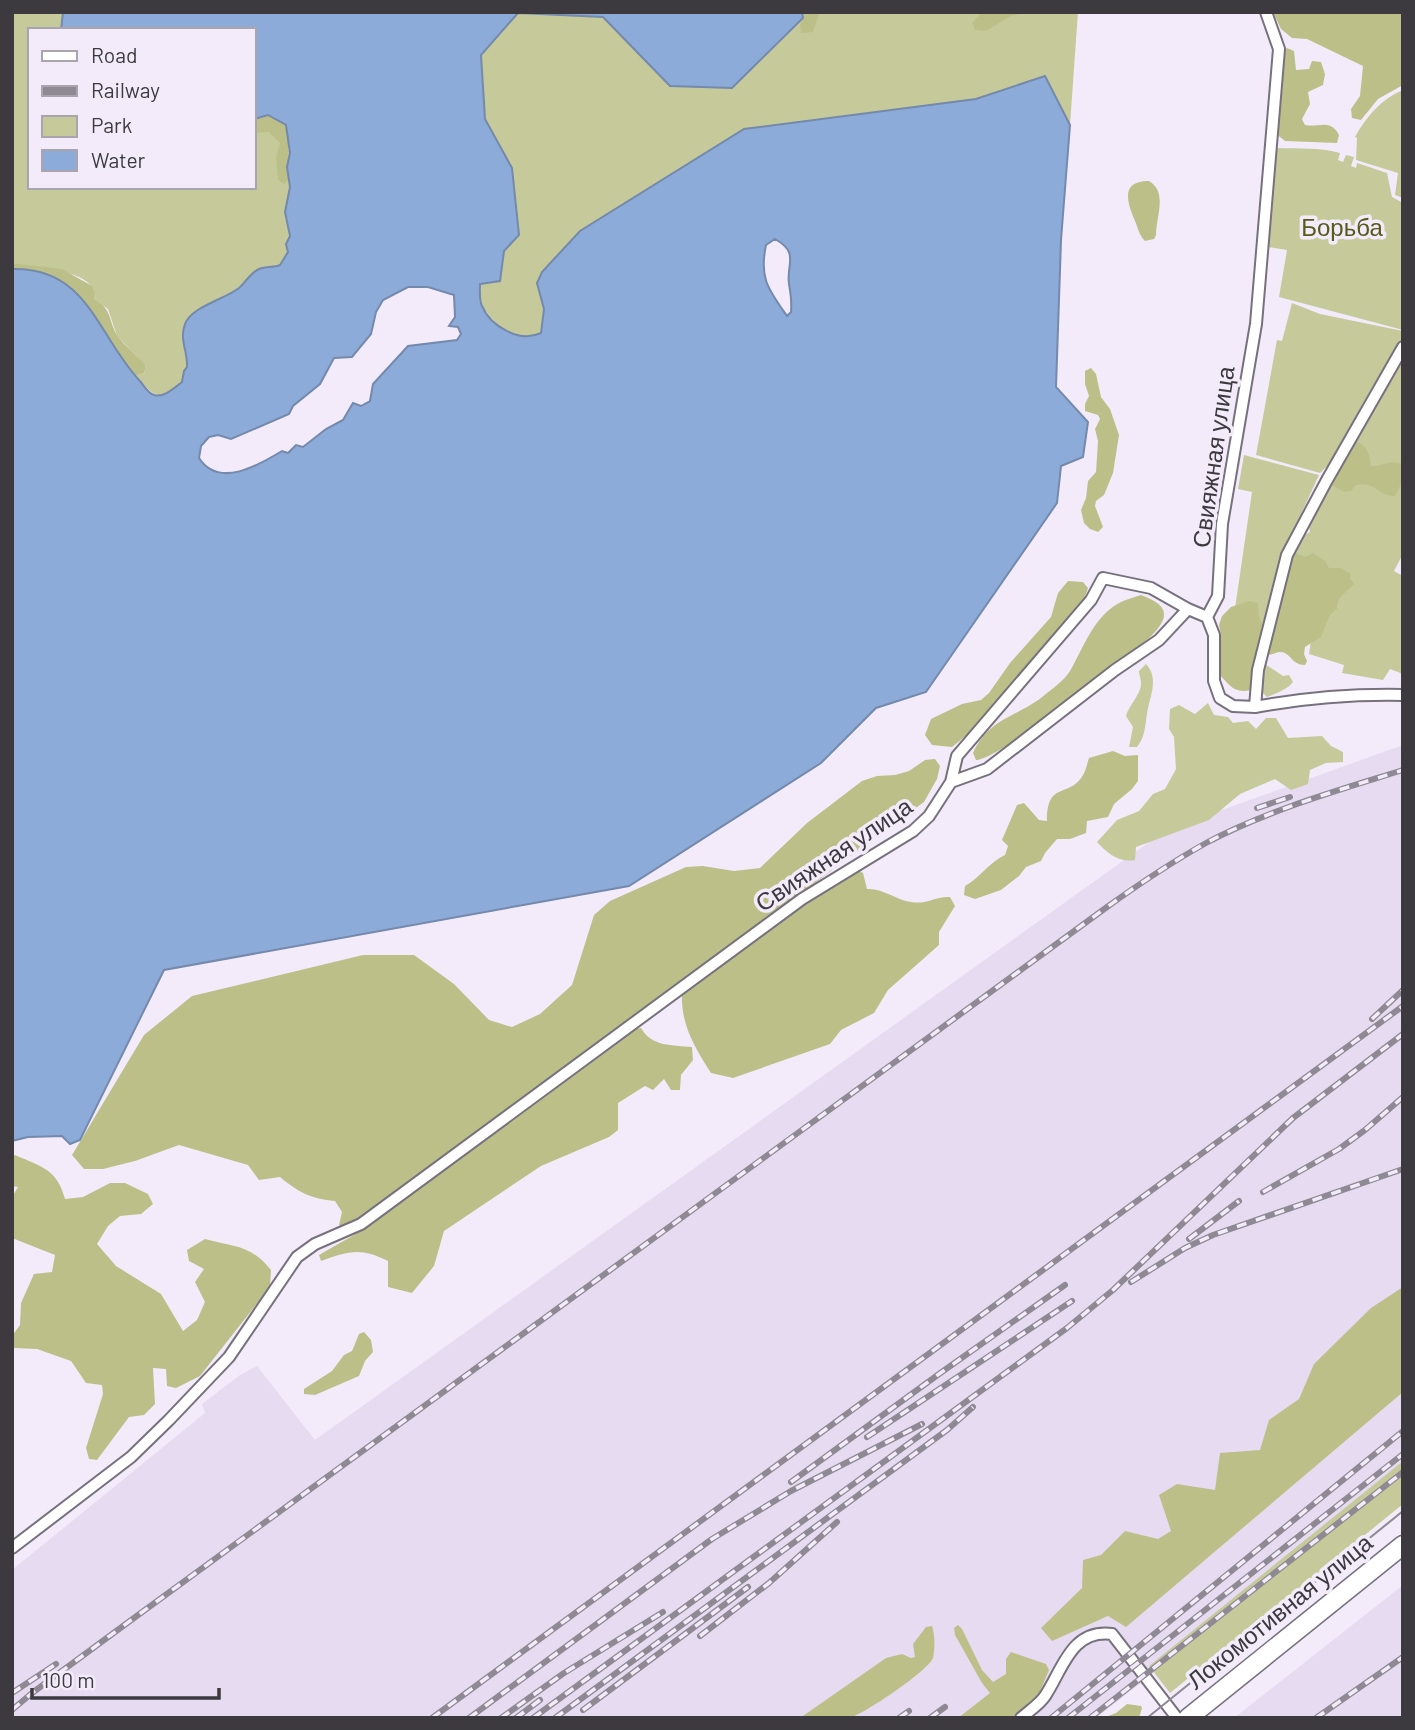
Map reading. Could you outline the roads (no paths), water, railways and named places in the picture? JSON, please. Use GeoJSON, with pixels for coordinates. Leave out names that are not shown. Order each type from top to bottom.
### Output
{"type":"FeatureCollection","features":[{"type":"Feature","properties":{"kind":"main road","name":"Локомотивная улица"},"geometry":{"type":"LineString","coordinates":[[1188,1718],[1403,1545]]}},
{"type":"Feature","properties":{"kind":"street","name":"Свияжная улица"},"geometry":{"type":"LineString","coordinates":[[12,1548],[131,1457],[169,1420],[229,1357],[297,1257],[315,1244],[361,1224],[802,899],[913,831],[929,816],[951,782],[957,756],[1091,600],[1102,578],[1151,588],[1207,617],[1218,596],[1222,524],[1256,324],[1279,49],[1266,12]]}},
{"type":"Feature","properties":{"kind":"street"},"geometry":{"type":"LineString","coordinates":[[1255,707],[1261,659],[1287,555],[1403,347]]}},
{"type":"Feature","properties":{"kind":"street"},"geometry":{"type":"LineString","coordinates":[[951,782],[987,769],[1115,670],[1159,640],[1188,609]]}},
{"type":"Feature","properties":{"kind":"street"},"geometry":{"type":"LineString","coordinates":[[1207,617],[1214,635],[1214,681],[1220,698],[1233,706],[1255,707],[1287,701],[1373,694],[1403,695]]}},
{"type":"Feature","properties":{"kind":"street"},"geometry":{"type":"LineString","coordinates":[[1021,1718],[1044,1698],[1065,1657],[1088,1635],[1101,1633],[1112,1634],[1177,1718]]}},
{"type":"Feature","properties":{"kind":"water"},"geometry":{"type":"Polygon","coordinates":[[[63,12],[802,12],[803,18],[732,88],[670,86],[603,17],[518,13],[481,55],[485,119],[512,168],[519,235],[504,251],[500,281],[480,284],[480,301],[486,314],[499,326],[515,334],[533,336],[541,333],[544,309],[537,283],[542,272],[580,231],[744,129],[976,99],[1045,76],[1070,125],[1061,240],[1056,387],[1088,422],[1083,457],[1061,466],[1057,503],[926,692],[876,708],[821,763],[629,886],[164,970],[80,1140],[70,1144],[62,1136],[28,1137],[12,1141],[12,269],[38,271],[58,279],[75,291],[147,391],[158,396],[172,390],[182,382],[187,367],[183,335],[188,318],[239,288],[256,271],[280,265],[288,252],[286,244],[290,236],[285,212],[290,187],[287,167],[290,153],[286,125],[268,115],[256,118],[256,28],[61,28],[63,12]],[[775,239],[766,245],[764,266],[770,290],[787,316],[791,312],[790,254],[783,244],[775,239]],[[408,287],[383,300],[376,312],[371,334],[352,357],[334,358],[320,384],[293,406],[289,414],[231,439],[218,435],[209,437],[201,446],[199,458],[207,467],[228,473],[251,468],[282,451],[288,453],[296,445],[303,447],[343,420],[353,403],[361,406],[370,401],[373,384],[408,346],[457,340],[461,334],[458,327],[449,326],[455,317],[454,295],[428,287],[408,287]]]}},
{"type":"Feature","properties":{"kind":"tram line"},"geometry":{"type":"LineString","coordinates":[[1147,1718],[1403,1511]]}},
{"type":"Feature","properties":{"kind":"railway"},"geometry":{"type":"LineString","coordinates":[[12,1710],[134,1618],[1143,882],[1230,831],[1303,802],[1403,770]]}},
{"type":"Feature","properties":{"kind":"railway"},"geometry":{"type":"LineString","coordinates":[[1257,808],[1290,797]]}},
{"type":"Feature","properties":{"kind":"railway"},"geometry":{"type":"LineString","coordinates":[[1372,1019],[1403,990]]}},
{"type":"Feature","properties":{"kind":"railway"},"geometry":{"type":"LineString","coordinates":[[432,1718],[1403,1006]]}},
{"type":"Feature","properties":{"kind":"railway"},"geometry":{"type":"LineString","coordinates":[[533,1718],[1067,1328],[1113,1290],[1293,1118],[1403,1034]]}},
{"type":"Feature","properties":{"kind":"railway"},"geometry":{"type":"LineString","coordinates":[[1263,1192],[1339,1149],[1403,1097]]}},
{"type":"Feature","properties":{"kind":"railway"},"geometry":{"type":"LineString","coordinates":[[1131,1282],[1185,1248],[1213,1235],[1403,1169]]}},
{"type":"Feature","properties":{"kind":"railway"},"geometry":{"type":"LineString","coordinates":[[1189,1239],[1239,1201]]}},
{"type":"Feature","properties":{"kind":"railway"},"geometry":{"type":"LineString","coordinates":[[791,1482],[1065,1285]]}},
{"type":"Feature","properties":{"kind":"railway"},"geometry":{"type":"LineString","coordinates":[[867,1437],[1072,1301]]}},
{"type":"Feature","properties":{"kind":"railway"},"geometry":{"type":"LineString","coordinates":[[555,1718],[947,1430],[973,1407]]}},
{"type":"Feature","properties":{"kind":"railway"},"geometry":{"type":"LineString","coordinates":[[469,1718],[712,1539],[791,1491],[922,1424]]}},
{"type":"Feature","properties":{"kind":"railway"},"geometry":{"type":"LineString","coordinates":[[1051,1718],[1403,1431]]}},
{"type":"Feature","properties":{"kind":"railway"},"geometry":{"type":"LineString","coordinates":[[1068,1718],[1403,1454]]}},
{"type":"Feature","properties":{"kind":"railway"},"geometry":{"type":"LineString","coordinates":[[1090,1718],[1403,1472]]}},
{"type":"Feature","properties":{"kind":"railway"},"geometry":{"type":"LineString","coordinates":[[700,1636],[769,1583],[837,1522]]}},
{"type":"Feature","properties":{"kind":"railway"},"geometry":{"type":"LineString","coordinates":[[583,1710],[748,1587]]}},
{"type":"Feature","properties":{"kind":"railway"},"geometry":{"type":"LineString","coordinates":[[501,1718],[564,1673],[663,1612]]}},
{"type":"Feature","properties":{"kind":"railway"},"geometry":{"type":"LineString","coordinates":[[1316,1718],[1403,1657]]}},
{"type":"Feature","properties":{"kind":"railway"},"geometry":{"type":"LineString","coordinates":[[12,1693],[56,1664]]}},
{"type":"Feature","properties":{"kind":"railway"},"geometry":{"type":"LineString","coordinates":[[516,1718],[540,1700]]}},
{"type":"Feature","properties":{"kind":"railway"},"geometry":{"type":"LineString","coordinates":[[930,1718],[945,1707]]}},
{"type":"Feature","properties":{"kind":"railway"},"geometry":{"type":"LineString","coordinates":[[899,1718],[909,1711]]}},
{"type":"Feature","properties":{"kind":"park label","name":"Борьба"},"geometry":{"type":"Point","coordinates":[1342,228]}}]}
